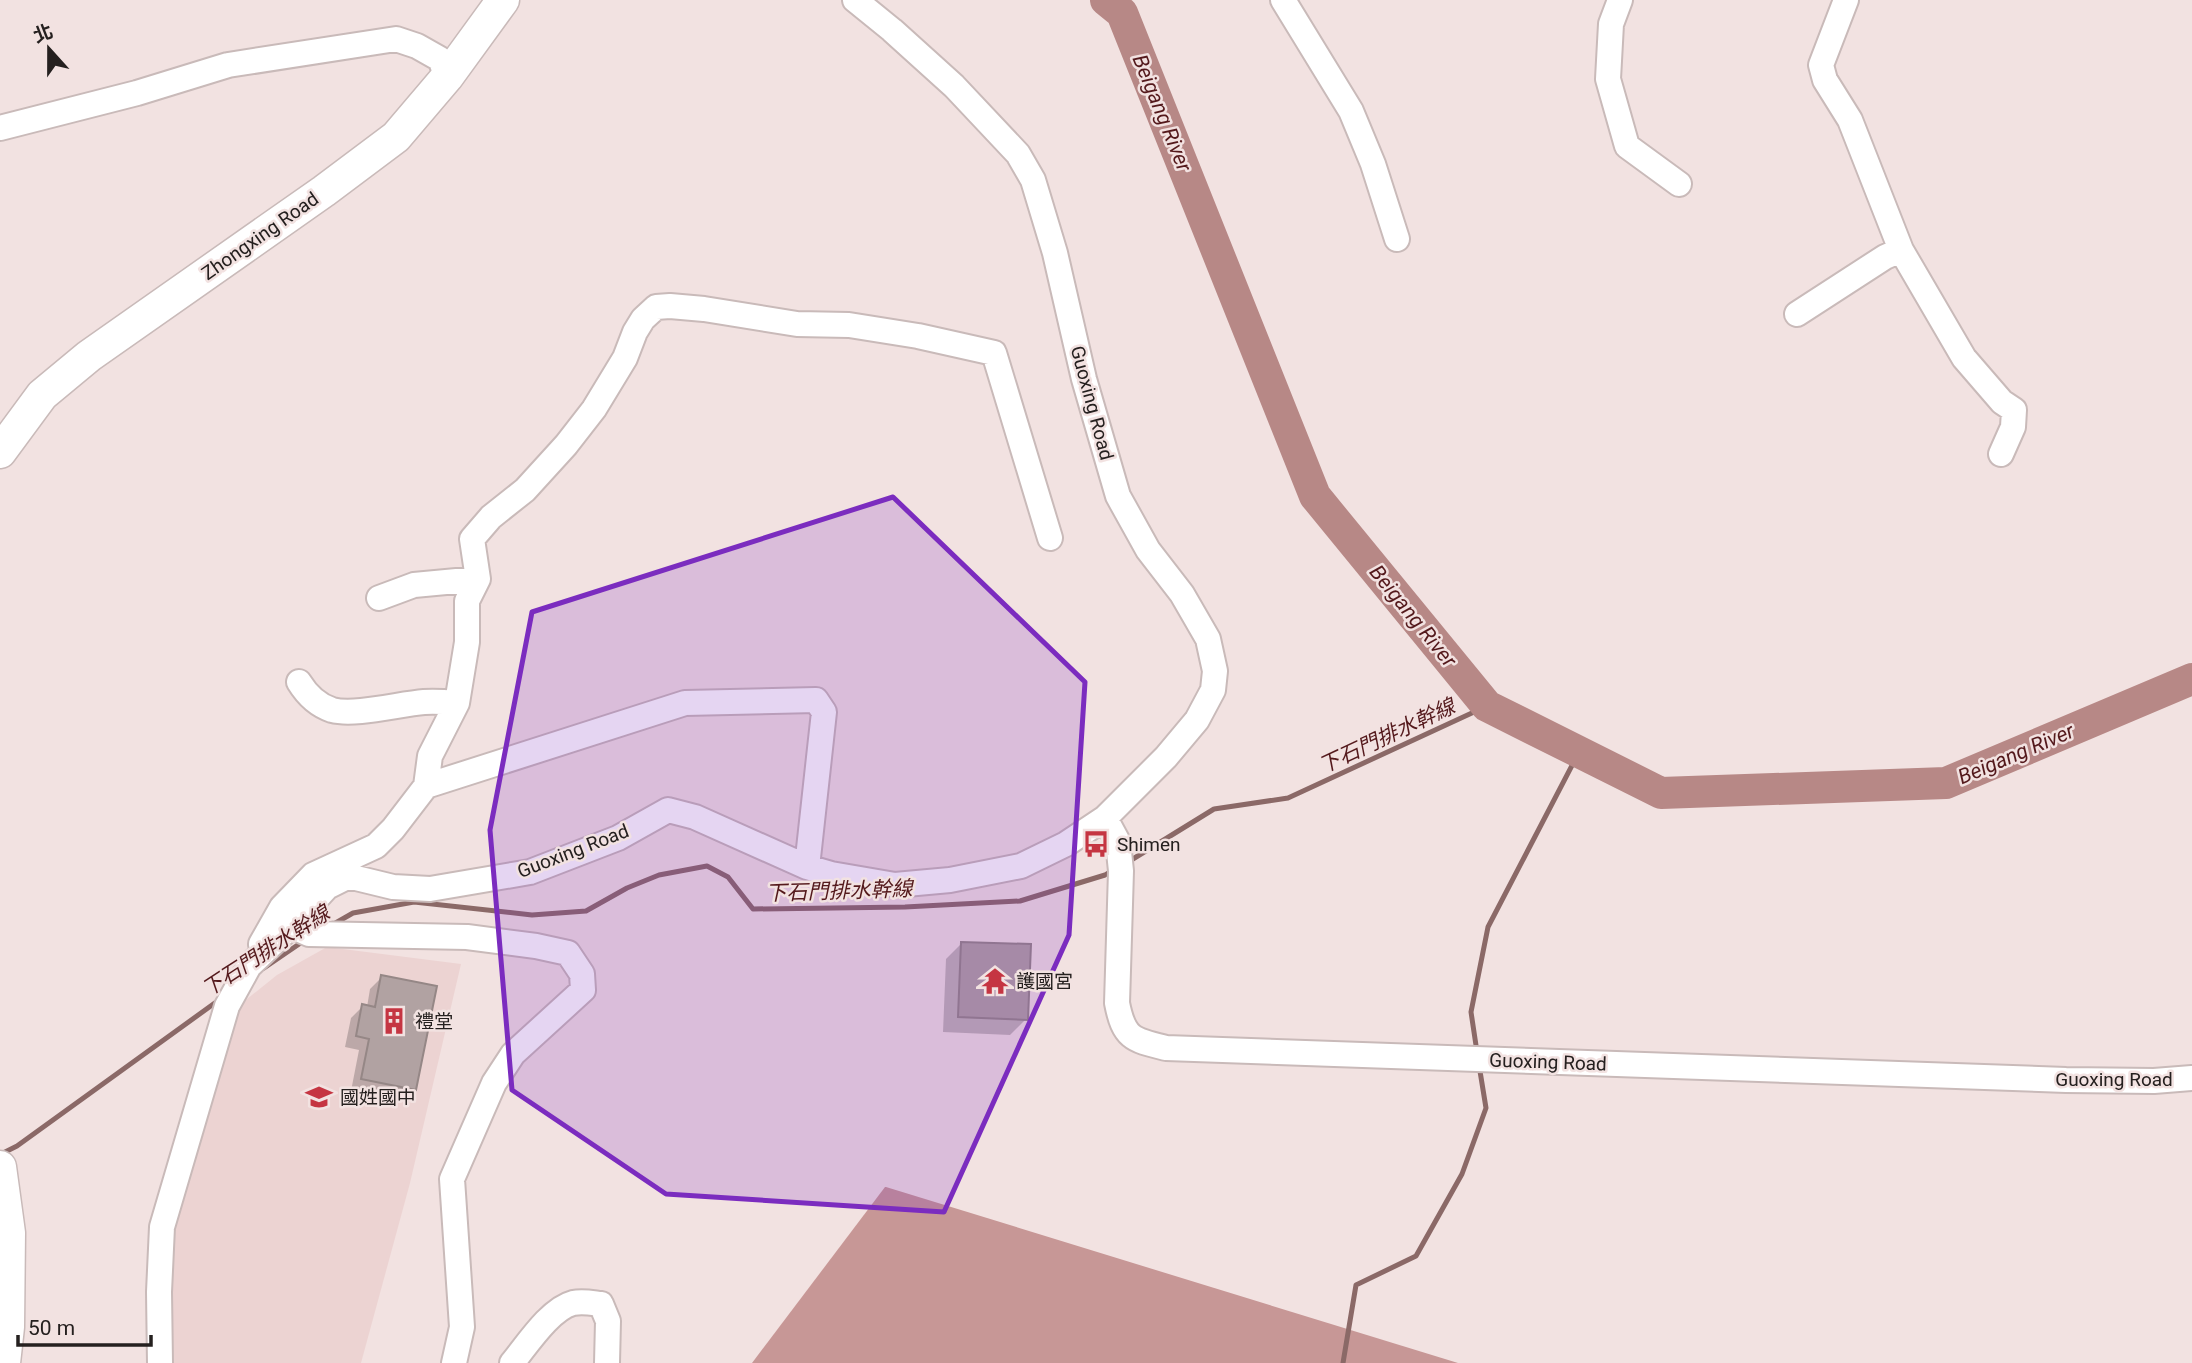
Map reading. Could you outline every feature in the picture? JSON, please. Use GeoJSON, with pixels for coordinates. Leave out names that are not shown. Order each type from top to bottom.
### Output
{"type":"FeatureCollection","features":[{"type":"Feature","properties":{"kind":"main road","name":"Zhongxing Road"},"geometry":{"type":"LineString","coordinates":[[0,452],[41,395],[89,356],[324,191],[396,137],[447,77],[503,0]]}},
{"type":"Feature","properties":{"kind":"main road"},"geometry":{"type":"LineString","coordinates":[[0,1167],[9,1233],[8,1327],[4,1363]]}},
{"type":"Feature","properties":{"kind":"street","name":"Guoxing Road"},"geometry":{"type":"LineString","coordinates":[[160,1363],[162,1227],[227,1006],[249,966],[327,887],[345,878],[356,878],[393,887],[430,889],[530,872],[618,838],[668,810],[695,817],[807,867],[895,885],[950,880],[1021,866],[1066,844],[1105,818],[1166,757],[1197,720],[1213,690],[1215,671],[1208,639],[1182,594],[1148,550],[1118,496],[1084,379],[1045,217],[1033,180],[1018,154],[954,86],[855,0]]}},
{"type":"Feature","properties":{"kind":"street"},"geometry":{"type":"LineString","coordinates":[[1283,0],[1351,111],[1373,164],[1397,239]]}},
{"type":"Feature","properties":{"kind":"street"},"geometry":{"type":"LineString","coordinates":[[1620,0],[1611,24],[1608,79],[1627,146],[1679,184]]}},
{"type":"Feature","properties":{"kind":"street"},"geometry":{"type":"LineString","coordinates":[[1846,0],[1821,65],[1825,80],[1850,120],[1901,250],[1964,358],[2002,402],[2014,410],[2013,427],[2001,454]]}},
{"type":"Feature","properties":{"kind":"street"},"geometry":{"type":"LineString","coordinates":[[0,128],[136,93],[228,65],[396,39],[417,46],[440,59],[447,77]]}},
{"type":"Feature","properties":{"kind":"street"},"geometry":{"type":"LineString","coordinates":[[1797,314],[1885,257],[1901,250]]}},
{"type":"Feature","properties":{"kind":"street"},"geometry":{"type":"LineString","coordinates":[[249,966],[282,907],[313,875],[376,846],[393,829],[426,786],[430,756],[457,703],[467,642],[467,601],[478,579],[472,538],[491,517],[524,490],[566,445],[594,409],[625,358],[643,319],[656,307],[704,309],[797,324],[849,325],[918,336],[995,353],[1050,538]]}},
{"type":"Feature","properties":{"kind":"street"},"geometry":{"type":"LineString","coordinates":[[379,598],[414,585],[478,579]]}},
{"type":"Feature","properties":{"kind":"street"},"geometry":{"type":"LineString","coordinates":[[299,682],[318,704],[334,710],[378,709],[425,702],[457,703]]}},
{"type":"Feature","properties":{"kind":"street"},"geometry":{"type":"LineString","coordinates":[[426,786],[685,703],[816,700],[824,712],[807,867]]}},
{"type":"Feature","properties":{"kind":"street","name":"Guoxing Road"},"geometry":{"type":"LineString","coordinates":[[1105,818],[1118,842],[1121,871],[1117,1003],[1121,1022],[1135,1040],[1166,1048],[2053,1079],[2154,1081],[2192,1078]]}},
{"type":"Feature","properties":{"kind":"street"},"geometry":{"type":"LineString","coordinates":[[291,926],[309,934],[467,937],[536,946],[568,953],[582,974],[583,990],[513,1054],[494,1083],[452,1179],[461,1327],[454,1363]]}},
{"type":"Feature","properties":{"kind":"street"},"geometry":{"type":"LineString","coordinates":[[512,1363],[556,1312],[571,1304],[586,1302],[601,1304],[608,1321],[607,1363]]}},
{"type":"Feature","properties":{"kind":"highlighted area"},"geometry":{"type":"Polygon","coordinates":[[[893,497],[1085,682],[1069,935],[944,1212],[666,1194],[512,1090],[490,830],[532,612],[893,497]]]}},
{"type":"Feature","properties":{"kind":"shaded area","name":"國姓國中"},"geometry":{"type":"Polygon","coordinates":[[[327,947],[461,964],[410,1183],[361,1363],[169,1363],[172,1224],[232,1011],[277,975],[327,947]]]}},
{"type":"Feature","properties":{"kind":"shaded area"},"geometry":{"type":"Polygon","coordinates":[[[886,1187],[1458,1363],[752,1363],[886,1187]]]}},
{"type":"Feature","properties":{"kind":"building","name":"護國宮"},"geometry":{"type":"Polygon","coordinates":[[[961,942],[1031,944],[1028,1020],[958,1017],[961,942]]]}},
{"type":"Feature","properties":{"kind":"building","name":"禮堂"},"geometry":{"type":"Polygon","coordinates":[[[381,975],[437,986],[416,1090],[361,1079],[369,1039],[356,1036],[362,1004],[375,1007],[381,975]]]}},
{"type":"Feature","properties":{"kind":"waterway","name":"Beigang River"},"geometry":{"type":"LineString","coordinates":[[1106,0],[1122,13],[1315,496],[1487,706],[1661,793],[1946,783],[2192,679]]}},
{"type":"Feature","properties":{"kind":"waterway","name":"下石門排水幹線"},"geometry":{"type":"LineString","coordinates":[[1128,862],[1214,809],[1288,798],[1487,706]]}},
{"type":"Feature","properties":{"kind":"waterway"},"geometry":{"type":"LineString","coordinates":[[1477,1052],[1471,1012],[1488,927],[1579,752]]}},
{"type":"Feature","properties":{"kind":"waterway","name":"下石門排水幹線"},"geometry":{"type":"LineString","coordinates":[[332,925],[353,913],[414,902],[532,915],[586,911],[627,888],[659,875],[707,866],[728,877],[753,909],[905,907],[1020,901],[1105,875],[1113,870]]}},
{"type":"Feature","properties":{"kind":"waterway","name":"下石門排水幹線"},"geometry":{"type":"LineString","coordinates":[[264,968],[305,940]]}},
{"type":"Feature","properties":{"kind":"waterway","name":"下石門排水幹線"},"geometry":{"type":"LineString","coordinates":[[1,1154],[17,1146],[219,1000]]}},
{"type":"Feature","properties":{"kind":"waterway"},"geometry":{"type":"LineString","coordinates":[[1343,1363],[1356,1285],[1416,1256],[1462,1174],[1486,1108],[1479,1065]]}},
{"type":"Feature","properties":{"kind":"place","name":"Shimen"},"geometry":{"type":"Point","coordinates":[1096,844]}},
{"type":"Feature","properties":{"kind":"place","name":"護國宮"},"geometry":{"type":"Point","coordinates":[995,981]}},
{"type":"Feature","properties":{"kind":"place","name":"禮堂"},"geometry":{"type":"Point","coordinates":[394,1021]}},
{"type":"Feature","properties":{"kind":"place","name":"國姓國中"},"geometry":{"type":"Point","coordinates":[319,1097]}}]}
